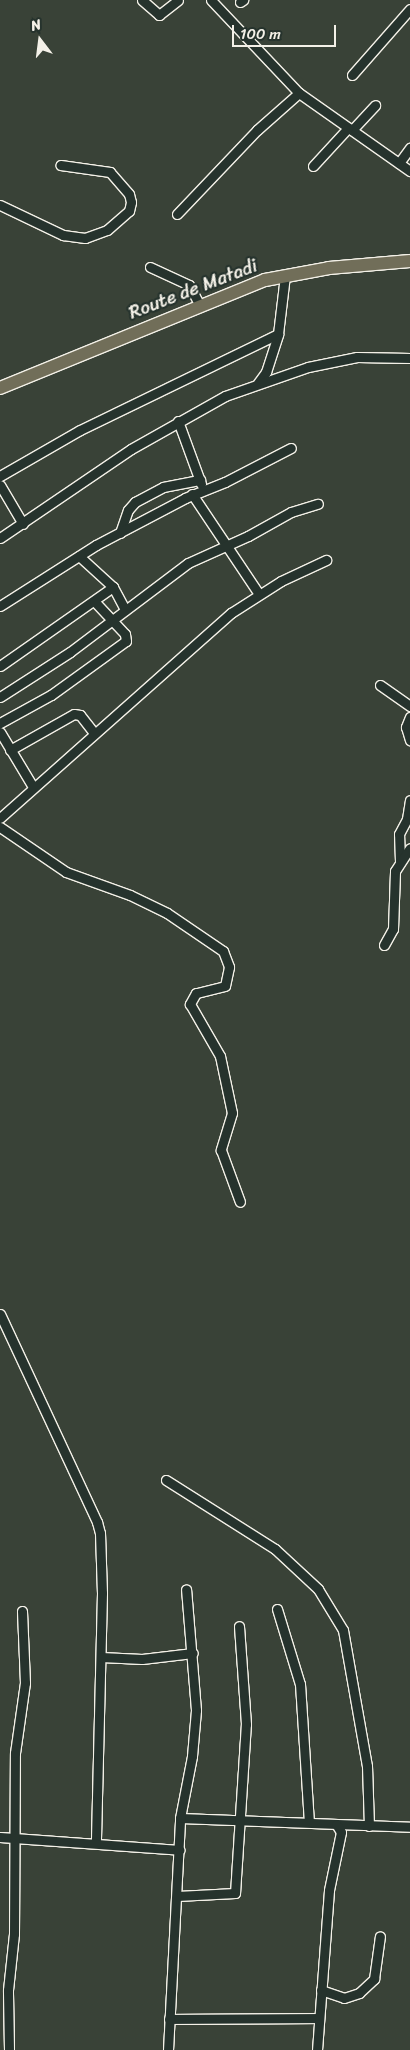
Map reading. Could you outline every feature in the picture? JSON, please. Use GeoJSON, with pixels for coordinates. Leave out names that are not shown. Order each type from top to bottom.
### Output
{"type":"FeatureCollection","features":[{"type":"Feature","properties":{"kind":"highway","name":"Route de Matadi"},"geometry":{"type":"LineString","coordinates":[[0,388],[199,304],[285,275],[410,261]]}},
{"type":"Feature","properties":{"kind":"street"},"geometry":{"type":"LineString","coordinates":[[142,0],[160,15],[178,0]]}},
{"type":"Feature","properties":{"kind":"street"},"geometry":{"type":"LineString","coordinates":[[211,0],[299,93],[410,171]]}},
{"type":"Feature","properties":{"kind":"street"},"geometry":{"type":"LineString","coordinates":[[352,75],[410,9]]}},
{"type":"Feature","properties":{"kind":"street"},"geometry":{"type":"LineString","coordinates":[[177,214],[257,130],[299,93]]}},
{"type":"Feature","properties":{"kind":"street"},"geometry":{"type":"LineString","coordinates":[[313,166],[375,105]]}},
{"type":"Feature","properties":{"kind":"street"},"geometry":{"type":"LineString","coordinates":[[399,163],[410,148]]}},
{"type":"Feature","properties":{"kind":"street"},"geometry":{"type":"LineString","coordinates":[[0,206],[63,235],[85,238],[107,230],[129,211],[132,202],[129,194],[110,172],[60,165]]}},
{"type":"Feature","properties":{"kind":"street"},"geometry":{"type":"LineString","coordinates":[[150,267],[189,285],[199,304]]}},
{"type":"Feature","properties":{"kind":"street"},"geometry":{"type":"LineString","coordinates":[[258,384],[266,372],[278,334],[285,275]]}},
{"type":"Feature","properties":{"kind":"street"},"geometry":{"type":"LineString","coordinates":[[0,476],[80,430],[278,334]]}},
{"type":"Feature","properties":{"kind":"street"},"geometry":{"type":"LineString","coordinates":[[0,538],[107,465],[178,421],[258,384],[308,367],[357,357],[410,358]]}},
{"type":"Feature","properties":{"kind":"street"},"geometry":{"type":"LineString","coordinates":[[178,421],[200,480],[201,490]]}},
{"type":"Feature","properties":{"kind":"street"},"geometry":{"type":"LineString","coordinates":[[1,602],[79,556],[192,494],[291,448]]}},
{"type":"Feature","properties":{"kind":"street"},"geometry":{"type":"LineString","coordinates":[[120,533],[128,510],[135,502],[163,487],[200,480]]}},
{"type":"Feature","properties":{"kind":"street"},"geometry":{"type":"LineString","coordinates":[[0,485],[23,524]]}},
{"type":"Feature","properties":{"kind":"street"},"geometry":{"type":"LineString","coordinates":[[192,494],[260,594]]}},
{"type":"Feature","properties":{"kind":"street"},"geometry":{"type":"LineString","coordinates":[[0,697],[112,620],[188,563],[228,546],[282,516],[318,504]]}},
{"type":"Feature","properties":{"kind":"street"},"geometry":{"type":"LineString","coordinates":[[79,556],[113,587],[125,610]]}},
{"type":"Feature","properties":{"kind":"street"},"geometry":{"type":"LineString","coordinates":[[0,818],[211,629],[260,594],[326,560]]}},
{"type":"Feature","properties":{"kind":"street"},"geometry":{"type":"LineString","coordinates":[[0,666],[113,587]]}},
{"type":"Feature","properties":{"kind":"street"},"geometry":{"type":"LineString","coordinates":[[0,723],[29,709],[120,646],[127,637],[94,601]]}},
{"type":"Feature","properties":{"kind":"street"},"geometry":{"type":"LineString","coordinates":[[380,686],[410,706]]}},
{"type":"Feature","properties":{"kind":"street"},"geometry":{"type":"LineString","coordinates":[[10,750],[74,714],[80,715],[94,733]]}},
{"type":"Feature","properties":{"kind":"street"},"geometry":{"type":"LineString","coordinates":[[410,717],[406,727],[410,740]]}},
{"type":"Feature","properties":{"kind":"street"},"geometry":{"type":"LineString","coordinates":[[0,732],[34,787]]}},
{"type":"Feature","properties":{"kind":"street"},"geometry":{"type":"LineString","coordinates":[[400,861],[399,834],[407,819],[410,800]]}},
{"type":"Feature","properties":{"kind":"street"},"geometry":{"type":"LineString","coordinates":[[0,827],[66,872],[130,895],[168,912],[223,952],[229,967],[225,986],[196,993],[190,1004],[220,1056],[232,1113],[221,1150],[240,1202]]}},
{"type":"Feature","properties":{"kind":"street"},"geometry":{"type":"LineString","coordinates":[[384,945],[393,929],[395,871],[410,848]]}},
{"type":"Feature","properties":{"kind":"street"},"geometry":{"type":"LineString","coordinates":[[0,1314],[97,1522],[102,1593],[96,1843]]}},
{"type":"Feature","properties":{"kind":"street"},"geometry":{"type":"LineString","coordinates":[[166,1480],[275,1549],[318,1589],[343,1630],[367,1766],[369,1826]]}},
{"type":"Feature","properties":{"kind":"street"},"geometry":{"type":"LineString","coordinates":[[168,2050],[180,1850],[180,1818],[194,1740],[193,1653],[186,1589]]}},
{"type":"Feature","properties":{"kind":"street"},"geometry":{"type":"LineString","coordinates":[[276,1609],[300,1684],[309,1822]]}},
{"type":"Feature","properties":{"kind":"street"},"geometry":{"type":"LineString","coordinates":[[9,2050],[8,1990],[14,1934],[15,1753],[26,1683],[22,1611]]}},
{"type":"Feature","properties":{"kind":"street"},"geometry":{"type":"LineString","coordinates":[[177,1896],[235,1893],[238,1820],[246,1724],[239,1626]]}},
{"type":"Feature","properties":{"kind":"street"},"geometry":{"type":"LineString","coordinates":[[101,1657],[142,1659],[193,1653]]}},
{"type":"Feature","properties":{"kind":"street"},"geometry":{"type":"LineString","coordinates":[[180,1818],[410,1827]]}},
{"type":"Feature","properties":{"kind":"street"},"geometry":{"type":"LineString","coordinates":[[336,1824],[340,1835]]}},
{"type":"Feature","properties":{"kind":"street"},"geometry":{"type":"LineString","coordinates":[[317,2050],[329,1890],[340,1835],[348,1825]]}},
{"type":"Feature","properties":{"kind":"street"},"geometry":{"type":"LineString","coordinates":[[0,1837],[180,1850]]}},
{"type":"Feature","properties":{"kind":"street"},"geometry":{"type":"LineString","coordinates":[[321,1990],[344,1998],[359,1994],[374,1979],[380,1936]]}},
{"type":"Feature","properties":{"kind":"street"},"geometry":{"type":"LineString","coordinates":[[169,2019],[319,2018]]}}]}
